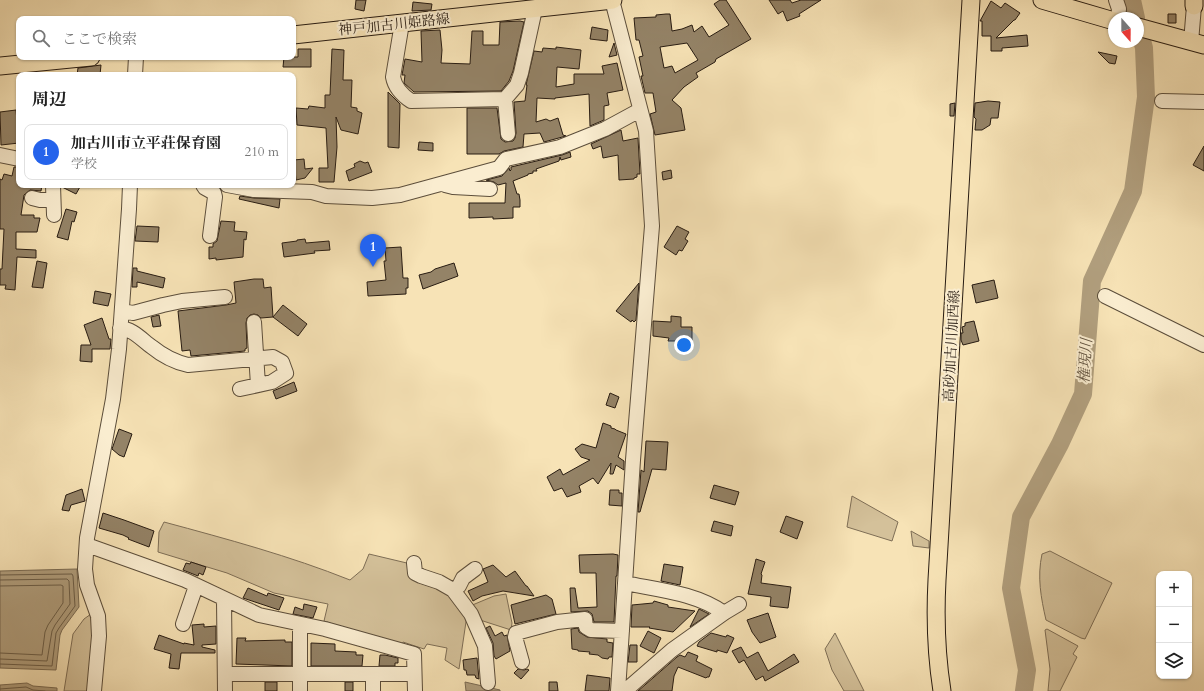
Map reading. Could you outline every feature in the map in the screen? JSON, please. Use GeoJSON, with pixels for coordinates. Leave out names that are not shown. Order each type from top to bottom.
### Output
{"type":"FeatureCollection","features":[{"type":"Feature","properties":{"kind":"main road","name":"神戸加古川姫路線"},"geometry":{"type":"LineString","coordinates":[[296,35],[613,0]]}},
{"type":"Feature","properties":{"kind":"main road","name":"高砂加古川加西線"},"geometry":{"type":"LineString","coordinates":[[942,691],[937,661],[935,620],[936,580],[971,0]]}},
{"type":"Feature","properties":{"kind":"main road"},"geometry":{"type":"LineString","coordinates":[[1042,0],[1108,19]]}},
{"type":"Feature","properties":{"kind":"main road"},"geometry":{"type":"LineString","coordinates":[[1144,29],[1198,43]]}},
{"type":"Feature","properties":{"kind":"main road"},"geometry":{"type":"LineString","coordinates":[[0,66],[32,69],[76,60]]}},
{"type":"Feature","properties":{"kind":"street"},"geometry":{"type":"LineString","coordinates":[[613,0],[646,131],[652,226],[633,460],[619,691],[626,690],[660,660],[724,613],[739,604]]}},
{"type":"Feature","properties":{"kind":"street"},"geometry":{"type":"LineString","coordinates":[[1116,0],[1119,12]]}},
{"type":"Feature","properties":{"kind":"street"},"geometry":{"type":"LineString","coordinates":[[1194,2],[1198,43]]}},
{"type":"Feature","properties":{"kind":"street"},"geometry":{"type":"LineString","coordinates":[[508,134],[505,99],[516,85],[521,73],[535,9]]}},
{"type":"Feature","properties":{"kind":"street"},"geometry":{"type":"LineString","coordinates":[[402,23],[394,76],[398,90],[405,97],[411,101],[505,99]]}},
{"type":"Feature","properties":{"kind":"street"},"geometry":{"type":"LineString","coordinates":[[135,72],[136,60]]}},
{"type":"Feature","properties":{"kind":"street"},"geometry":{"type":"LineString","coordinates":[[1162,101],[1204,102]]}},
{"type":"Feature","properties":{"kind":"street"},"geometry":{"type":"LineString","coordinates":[[243,188],[254,190],[312,192],[326,196],[372,198],[400,195],[499,168],[506,159],[560,147],[605,129],[640,110]]}},
{"type":"Feature","properties":{"kind":"street"},"geometry":{"type":"LineString","coordinates":[[0,155],[16,158]]}},
{"type":"Feature","properties":{"kind":"street"},"geometry":{"type":"LineString","coordinates":[[443,183],[453,188],[490,189]]}},
{"type":"Feature","properties":{"kind":"street"},"geometry":{"type":"LineString","coordinates":[[94,691],[100,636],[98,616],[87,585],[85,569],[91,515],[113,399],[122,311],[130,188]]}},
{"type":"Feature","properties":{"kind":"street"},"geometry":{"type":"LineString","coordinates":[[204,188],[214,193],[215,196],[210,236]]}},
{"type":"Feature","properties":{"kind":"street"},"geometry":{"type":"LineString","coordinates":[[32,198],[49,200],[53,191]]}},
{"type":"Feature","properties":{"kind":"street"},"geometry":{"type":"LineString","coordinates":[[53,191],[54,216]]}},
{"type":"Feature","properties":{"kind":"street"},"geometry":{"type":"LineString","coordinates":[[1105,296],[1204,345]]}},
{"type":"Feature","properties":{"kind":"street"},"geometry":{"type":"LineString","coordinates":[[122,311],[133,313],[176,302],[224,297]]}},
{"type":"Feature","properties":{"kind":"street"},"geometry":{"type":"LineString","coordinates":[[254,322],[258,385]]}},
{"type":"Feature","properties":{"kind":"street"},"geometry":{"type":"LineString","coordinates":[[120,328],[128,329],[154,349],[176,362],[188,365],[273,357],[282,362],[286,373],[272,382],[240,389]]}},
{"type":"Feature","properties":{"kind":"street"},"geometry":{"type":"LineString","coordinates":[[87,545],[184,580],[224,600],[259,615],[325,629],[414,654],[414,691]]}},
{"type":"Feature","properties":{"kind":"street"},"geometry":{"type":"LineString","coordinates":[[414,563],[416,573],[439,582],[453,590],[472,614],[485,646],[488,683]]}},
{"type":"Feature","properties":{"kind":"street"},"geometry":{"type":"LineString","coordinates":[[453,590],[459,586],[463,578],[475,568]]}},
{"type":"Feature","properties":{"kind":"street"},"geometry":{"type":"LineString","coordinates":[[625,583],[678,593],[715,607],[724,613]]}},
{"type":"Feature","properties":{"kind":"street"},"geometry":{"type":"LineString","coordinates":[[183,624],[196,586]]}},
{"type":"Feature","properties":{"kind":"street"},"geometry":{"type":"LineString","coordinates":[[224,600],[225,691]]}},
{"type":"Feature","properties":{"kind":"street"},"geometry":{"type":"LineString","coordinates":[[522,662],[515,637],[516,633],[557,622],[585,619],[586,627],[591,630],[622,631]]}},
{"type":"Feature","properties":{"kind":"street"},"geometry":{"type":"LineString","coordinates":[[300,624],[300,691]]}},
{"type":"Feature","properties":{"kind":"street"},"geometry":{"type":"LineString","coordinates":[[225,674],[414,674]]}},
{"type":"Feature","properties":{"kind":"street"},"geometry":{"type":"LineString","coordinates":[[373,674],[373,691]]}},
{"type":"Feature","properties":{"kind":"shaded area"},"geometry":{"type":"Polygon","coordinates":[[[852,496],[898,522],[892,541],[847,527],[852,496]]]}},
{"type":"Feature","properties":{"kind":"shaded area"},"geometry":{"type":"Polygon","coordinates":[[[164,522],[235,541],[350,580],[363,569],[369,554],[411,564],[449,592],[467,615],[459,669],[445,660],[447,648],[427,644],[424,649],[403,642],[401,647],[324,621],[328,604],[274,593],[227,573],[158,552],[159,532],[164,522]]]}},
{"type":"Feature","properties":{"kind":"shaded area"},"geometry":{"type":"Polygon","coordinates":[[[911,531],[929,541],[929,548],[913,546],[911,531]]]}},
{"type":"Feature","properties":{"kind":"shaded area"},"geometry":{"type":"Polygon","coordinates":[[[1050,551],[1112,583],[1085,639],[1046,620],[1041,596],[1040,571],[1042,554],[1050,551]]]}},
{"type":"Feature","properties":{"kind":"shaded area"},"geometry":{"type":"Polygon","coordinates":[[[506,594],[512,623],[511,630],[480,620],[470,606],[494,596],[506,594]]]}},
{"type":"Feature","properties":{"kind":"shaded area"},"geometry":{"type":"Polygon","coordinates":[[[91,614],[94,633],[89,691],[64,691],[73,634],[84,619],[91,614]]]}},
{"type":"Feature","properties":{"kind":"shaded area"},"geometry":{"type":"Polygon","coordinates":[[[1047,629],[1078,646],[1073,654],[1077,657],[1060,691],[1048,691],[1050,669],[1045,630],[1047,629]]]}},
{"type":"Feature","properties":{"kind":"shaded area"},"geometry":{"type":"Polygon","coordinates":[[[835,633],[864,691],[844,691],[832,670],[825,649],[835,633]]]}},
{"type":"Feature","properties":{"kind":"water"},"geometry":{"type":"Polygon","coordinates":[[[77,569],[79,607],[60,635],[56,670],[0,668],[0,571],[77,569]]]}},
{"type":"Feature","properties":{"kind":"water"},"geometry":{"type":"Polygon","coordinates":[[[465,682],[500,690],[500,691],[466,691],[465,682]]]}},
{"type":"Feature","properties":{"kind":"water"},"geometry":{"type":"Polygon","coordinates":[[[27,683],[33,686],[57,688],[57,691],[0,691],[0,685],[27,683]]]}},
{"type":"Feature","properties":{"kind":"building"},"geometry":{"type":"Polygon","coordinates":[[[356,0],[366,0],[364,11],[355,9],[356,0]]]}},
{"type":"Feature","properties":{"kind":"building"},"geometry":{"type":"Polygon","coordinates":[[[720,0],[726,0],[751,39],[716,59],[715,62],[696,73],[698,77],[684,87],[672,100],[681,108],[685,130],[655,135],[650,114],[656,112],[653,93],[645,93],[639,57],[643,56],[639,40],[636,40],[634,18],[656,17],[656,15],[670,14],[672,31],[692,25],[694,32],[702,26],[709,37],[729,25],[714,4],[720,0]],[[687,43],[660,47],[664,68],[672,66],[675,73],[698,60],[687,43]]]}},
{"type":"Feature","properties":{"kind":"building"},"geometry":{"type":"Polygon","coordinates":[[[769,0],[790,0],[792,3],[801,0],[821,0],[799,14],[800,16],[787,21],[783,11],[778,14],[769,0]]]}},
{"type":"Feature","properties":{"kind":"building"},"geometry":{"type":"Polygon","coordinates":[[[991,1],[1001,8],[1005,3],[1020,13],[1015,20],[996,38],[1027,35],[1028,46],[1002,48],[1002,51],[991,51],[991,36],[982,36],[982,21],[980,21],[991,1]]]}},
{"type":"Feature","properties":{"kind":"building"},"geometry":{"type":"Polygon","coordinates":[[[413,2],[432,4],[431,10],[412,11],[413,2]]]}},
{"type":"Feature","properties":{"kind":"building"},"geometry":{"type":"Polygon","coordinates":[[[1168,14],[1176,14],[1176,23],[1168,23],[1168,14]]]}},
{"type":"Feature","properties":{"kind":"building"},"geometry":{"type":"Polygon","coordinates":[[[500,22],[524,22],[513,71],[509,81],[501,91],[414,92],[404,83],[405,75],[402,75],[405,59],[422,62],[421,31],[440,30],[442,50],[441,63],[470,64],[472,31],[483,31],[483,45],[499,45],[500,22]]]}},
{"type":"Feature","properties":{"kind":"building"},"geometry":{"type":"Polygon","coordinates":[[[592,27],[608,30],[607,41],[590,39],[592,27]]]}},
{"type":"Feature","properties":{"kind":"building"},"geometry":{"type":"Polygon","coordinates":[[[614,43],[617,55],[609,57],[614,43]]]}},
{"type":"Feature","properties":{"kind":"building"},"geometry":{"type":"Polygon","coordinates":[[[556,47],[581,50],[579,69],[557,67],[556,87],[574,84],[574,74],[604,74],[602,66],[617,63],[623,90],[607,93],[609,105],[604,106],[604,120],[590,126],[589,94],[555,99],[537,98],[536,122],[546,119],[550,121],[558,118],[563,135],[566,136],[544,142],[540,133],[524,134],[523,147],[504,151],[499,154],[467,154],[467,108],[497,108],[501,139],[505,142],[513,141],[516,133],[514,102],[525,101],[526,85],[534,51],[542,52],[543,48],[556,49],[556,47]]]}},
{"type":"Feature","properties":{"kind":"building"},"geometry":{"type":"Polygon","coordinates":[[[298,49],[311,49],[311,67],[283,67],[284,60],[296,60],[296,57],[298,57],[298,49]]]}},
{"type":"Feature","properties":{"kind":"building"},"geometry":{"type":"Polygon","coordinates":[[[332,49],[344,50],[343,80],[352,80],[351,107],[357,108],[357,111],[362,113],[358,134],[341,130],[336,117],[337,147],[334,182],[319,182],[319,168],[328,168],[326,128],[297,125],[296,108],[308,109],[309,106],[325,108],[325,95],[330,95],[332,49]]]}},
{"type":"Feature","properties":{"kind":"building"},"geometry":{"type":"Polygon","coordinates":[[[1098,52],[1117,56],[1115,64],[1109,63],[1098,52]]]}},
{"type":"Feature","properties":{"kind":"building"},"geometry":{"type":"Polygon","coordinates":[[[101,65],[100,72],[77,72],[78,68],[101,65]]]}},
{"type":"Feature","properties":{"kind":"building"},"geometry":{"type":"Polygon","coordinates":[[[388,92],[400,104],[399,148],[388,147],[388,92]]]}},
{"type":"Feature","properties":{"kind":"building"},"geometry":{"type":"Polygon","coordinates":[[[988,101],[1000,102],[998,118],[991,118],[990,125],[982,130],[975,130],[975,103],[988,101]]]}},
{"type":"Feature","properties":{"kind":"building"},"geometry":{"type":"Polygon","coordinates":[[[955,103],[954,116],[950,116],[950,104],[955,103]]]}},
{"type":"Feature","properties":{"kind":"building"},"geometry":{"type":"Polygon","coordinates":[[[16,110],[16,143],[1,145],[0,112],[16,110]]]}},
{"type":"Feature","properties":{"kind":"building"},"geometry":{"type":"Polygon","coordinates":[[[621,130],[623,141],[638,138],[640,174],[637,174],[637,177],[634,179],[619,180],[618,155],[603,158],[601,146],[593,149],[591,144],[621,130]]]}},
{"type":"Feature","properties":{"kind":"building"},"geometry":{"type":"Polygon","coordinates":[[[419,142],[433,143],[433,151],[418,150],[419,142]]]}},
{"type":"Feature","properties":{"kind":"building"},"geometry":{"type":"Polygon","coordinates":[[[1204,146],[1204,171],[1193,165],[1204,146]]]}},
{"type":"Feature","properties":{"kind":"building"},"geometry":{"type":"Polygon","coordinates":[[[570,152],[571,157],[561,160],[560,157],[559,161],[536,169],[537,171],[533,171],[533,173],[513,181],[517,194],[519,194],[520,207],[513,207],[513,218],[469,218],[469,203],[505,203],[506,183],[498,185],[494,182],[486,180],[502,176],[509,168],[510,171],[511,170],[511,167],[570,152]]]}},
{"type":"Feature","properties":{"kind":"building"},"geometry":{"type":"Polygon","coordinates":[[[304,159],[305,169],[313,168],[305,178],[296,180],[296,160],[304,159]]]}},
{"type":"Feature","properties":{"kind":"building"},"geometry":{"type":"Polygon","coordinates":[[[360,161],[365,163],[368,162],[372,172],[349,181],[346,171],[355,167],[354,164],[360,161]]]}},
{"type":"Feature","properties":{"kind":"building"},"geometry":{"type":"Polygon","coordinates":[[[14,167],[16,167],[16,188],[42,188],[41,191],[30,190],[24,195],[21,215],[34,215],[34,218],[40,218],[37,232],[16,232],[16,249],[36,250],[36,258],[17,257],[15,290],[5,289],[6,285],[0,285],[4,229],[0,229],[0,179],[2,180],[4,174],[12,176],[14,167]]]}},
{"type":"Feature","properties":{"kind":"building"},"geometry":{"type":"Polygon","coordinates":[[[671,170],[672,178],[663,180],[662,172],[671,170]]]}},
{"type":"Feature","properties":{"kind":"building"},"geometry":{"type":"Polygon","coordinates":[[[64,188],[79,188],[76,194],[64,188]]]}},
{"type":"Feature","properties":{"kind":"building"},"geometry":{"type":"Polygon","coordinates":[[[240,196],[280,199],[279,208],[239,199],[240,196]]]}},
{"type":"Feature","properties":{"kind":"building"},"geometry":{"type":"Polygon","coordinates":[[[66,209],[77,212],[74,222],[72,221],[68,240],[57,237],[66,209]]]}},
{"type":"Feature","properties":{"kind":"building"},"geometry":{"type":"Polygon","coordinates":[[[221,221],[235,222],[234,231],[247,232],[246,240],[244,239],[243,257],[216,260],[216,258],[209,259],[209,247],[213,247],[213,244],[217,241],[221,221]]]}},
{"type":"Feature","properties":{"kind":"building"},"geometry":{"type":"Polygon","coordinates":[[[137,226],[159,227],[158,242],[135,241],[137,226]]]}},
{"type":"Feature","properties":{"kind":"building"},"geometry":{"type":"Polygon","coordinates":[[[677,226],[689,232],[685,239],[688,241],[682,251],[679,250],[676,255],[664,247],[677,226]]]}},
{"type":"Feature","properties":{"kind":"building"},"geometry":{"type":"Polygon","coordinates":[[[305,239],[306,243],[329,241],[330,250],[314,251],[315,253],[284,257],[282,243],[305,239]]]}},
{"type":"Feature","properties":{"kind":"building"},"geometry":{"type":"Polygon","coordinates":[[[401,247],[403,278],[408,278],[408,288],[406,288],[406,294],[368,296],[367,282],[386,280],[384,261],[386,261],[385,248],[401,247]]]}},
{"type":"Feature","properties":{"kind":"building"},"geometry":{"type":"Polygon","coordinates":[[[37,261],[47,263],[43,288],[32,287],[37,261]]]}},
{"type":"Feature","properties":{"kind":"building"},"geometry":{"type":"Polygon","coordinates":[[[454,263],[458,276],[423,289],[419,275],[454,263]]]}},
{"type":"Feature","properties":{"kind":"building"},"geometry":{"type":"Polygon","coordinates":[[[133,268],[137,268],[137,271],[165,278],[163,288],[137,282],[137,287],[132,287],[133,268]]]}},
{"type":"Feature","properties":{"kind":"building"},"geometry":{"type":"Polygon","coordinates":[[[263,279],[264,288],[271,287],[273,317],[261,318],[254,314],[247,318],[247,348],[245,351],[191,356],[190,350],[182,351],[178,311],[236,303],[234,282],[263,279]]]}},
{"type":"Feature","properties":{"kind":"building"},"geometry":{"type":"Polygon","coordinates":[[[994,280],[998,298],[976,303],[972,285],[994,280]]]}},
{"type":"Feature","properties":{"kind":"building"},"geometry":{"type":"Polygon","coordinates":[[[639,283],[636,320],[634,322],[632,320],[631,322],[616,311],[639,283]]]}},
{"type":"Feature","properties":{"kind":"building"},"geometry":{"type":"Polygon","coordinates":[[[95,291],[111,294],[108,306],[93,303],[95,291]]]}},
{"type":"Feature","properties":{"kind":"building"},"geometry":{"type":"Polygon","coordinates":[[[283,305],[307,324],[298,336],[273,317],[283,305]]]}},
{"type":"Feature","properties":{"kind":"building"},"geometry":{"type":"Polygon","coordinates":[[[159,315],[161,326],[153,327],[151,317],[159,315]]]}},
{"type":"Feature","properties":{"kind":"building"},"geometry":{"type":"Polygon","coordinates":[[[671,316],[681,317],[681,327],[692,327],[692,341],[668,341],[669,338],[653,336],[653,321],[671,322],[671,316]]]}},
{"type":"Feature","properties":{"kind":"building"},"geometry":{"type":"Polygon","coordinates":[[[102,318],[109,339],[111,339],[110,349],[92,349],[92,362],[80,361],[81,345],[91,345],[84,325],[102,318]]]}},
{"type":"Feature","properties":{"kind":"building"},"geometry":{"type":"Polygon","coordinates":[[[974,321],[979,341],[963,345],[961,340],[961,333],[963,333],[962,327],[965,326],[965,323],[974,321]]]}},
{"type":"Feature","properties":{"kind":"building"},"geometry":{"type":"Polygon","coordinates":[[[294,382],[297,391],[276,399],[273,391],[294,382]]]}},
{"type":"Feature","properties":{"kind":"building"},"geometry":{"type":"Polygon","coordinates":[[[610,393],[619,397],[615,408],[606,405],[610,393]]]}},
{"type":"Feature","properties":{"kind":"building"},"geometry":{"type":"Polygon","coordinates":[[[603,423],[626,434],[618,457],[624,461],[624,470],[616,465],[613,474],[610,474],[611,463],[598,484],[593,478],[579,486],[581,492],[567,497],[562,488],[554,491],[547,477],[560,469],[563,475],[590,460],[581,457],[575,449],[582,444],[596,448],[603,423]]]}},
{"type":"Feature","properties":{"kind":"building"},"geometry":{"type":"Polygon","coordinates":[[[119,429],[132,434],[124,457],[112,449],[119,429]]]}},
{"type":"Feature","properties":{"kind":"building"},"geometry":{"type":"Polygon","coordinates":[[[646,441],[668,442],[666,470],[652,469],[640,512],[638,512],[641,470],[644,472],[646,441]]]}},
{"type":"Feature","properties":{"kind":"building"},"geometry":{"type":"Polygon","coordinates":[[[714,485],[739,492],[735,505],[710,498],[714,485]]]}},
{"type":"Feature","properties":{"kind":"building"},"geometry":{"type":"Polygon","coordinates":[[[82,489],[85,501],[71,505],[69,511],[62,510],[66,495],[82,489]]]}},
{"type":"Feature","properties":{"kind":"building"},"geometry":{"type":"Polygon","coordinates":[[[610,490],[619,490],[619,493],[622,493],[622,506],[609,505],[610,490]]]}},
{"type":"Feature","properties":{"kind":"building"},"geometry":{"type":"Polygon","coordinates":[[[103,513],[154,531],[149,547],[128,539],[129,538],[123,535],[99,528],[103,513]]]}},
{"type":"Feature","properties":{"kind":"building"},"geometry":{"type":"Polygon","coordinates":[[[786,516],[803,522],[797,539],[780,532],[786,516]]]}},
{"type":"Feature","properties":{"kind":"building"},"geometry":{"type":"Polygon","coordinates":[[[714,521],[733,526],[731,536],[711,531],[714,521]]]}},
{"type":"Feature","properties":{"kind":"building"},"geometry":{"type":"Polygon","coordinates":[[[579,555],[618,555],[614,622],[594,622],[592,614],[588,611],[571,612],[570,588],[575,588],[578,608],[597,607],[596,573],[580,573],[579,555]]]}},
{"type":"Feature","properties":{"kind":"building"},"geometry":{"type":"Polygon","coordinates":[[[756,559],[765,562],[761,574],[761,583],[791,587],[788,608],[770,606],[771,597],[748,594],[756,559]]]}},
{"type":"Feature","properties":{"kind":"building"},"geometry":{"type":"Polygon","coordinates":[[[191,562],[206,567],[203,575],[199,573],[198,576],[183,570],[186,563],[190,564],[191,562]]]}},
{"type":"Feature","properties":{"kind":"building"},"geometry":{"type":"Polygon","coordinates":[[[664,564],[683,567],[680,585],[661,581],[664,564]]]}},
{"type":"Feature","properties":{"kind":"building"},"geometry":{"type":"Polygon","coordinates":[[[493,565],[506,577],[515,571],[534,596],[503,591],[482,596],[473,601],[468,591],[488,582],[483,569],[493,565]]]}},
{"type":"Feature","properties":{"kind":"building"},"geometry":{"type":"Polygon","coordinates":[[[248,588],[267,596],[268,593],[284,598],[279,610],[243,598],[248,588]]]}},
{"type":"Feature","properties":{"kind":"building"},"geometry":{"type":"Polygon","coordinates":[[[546,595],[552,599],[556,614],[515,624],[511,605],[546,595]]]}},
{"type":"Feature","properties":{"kind":"building"},"geometry":{"type":"Polygon","coordinates":[[[654,601],[668,605],[668,607],[695,611],[673,632],[649,628],[650,627],[631,627],[632,605],[653,603],[654,601]]]}},
{"type":"Feature","properties":{"kind":"building"},"geometry":{"type":"Polygon","coordinates":[[[304,604],[317,607],[313,618],[293,614],[295,607],[303,610],[304,604]]]}},
{"type":"Feature","properties":{"kind":"building"},"geometry":{"type":"Polygon","coordinates":[[[699,609],[709,614],[690,627],[699,609]]]}},
{"type":"Feature","properties":{"kind":"building"},"geometry":{"type":"Polygon","coordinates":[[[768,613],[776,637],[760,643],[752,632],[747,620],[768,613]]]}},
{"type":"Feature","properties":{"kind":"building"},"geometry":{"type":"Polygon","coordinates":[[[204,624],[204,627],[216,626],[216,644],[202,645],[202,647],[215,650],[215,653],[181,653],[179,669],[169,668],[171,654],[154,649],[159,635],[184,644],[194,645],[192,625],[204,624]]]}},
{"type":"Feature","properties":{"kind":"building"},"geometry":{"type":"Polygon","coordinates":[[[490,626],[495,636],[502,632],[504,636],[507,635],[510,651],[496,659],[494,656],[493,643],[486,628],[490,626]]]}},
{"type":"Feature","properties":{"kind":"building"},"geometry":{"type":"Polygon","coordinates":[[[578,628],[579,632],[587,637],[607,639],[607,642],[613,643],[612,657],[609,657],[608,659],[602,658],[598,655],[589,654],[590,652],[572,649],[571,629],[578,628]]]}},
{"type":"Feature","properties":{"kind":"building"},"geometry":{"type":"Polygon","coordinates":[[[648,631],[661,638],[654,653],[640,646],[648,631]]]}},
{"type":"Feature","properties":{"kind":"building"},"geometry":{"type":"Polygon","coordinates":[[[711,633],[726,637],[727,635],[734,638],[727,653],[717,650],[717,652],[697,646],[699,642],[711,633]]]}},
{"type":"Feature","properties":{"kind":"building"},"geometry":{"type":"Polygon","coordinates":[[[237,638],[246,638],[245,641],[285,640],[285,642],[292,642],[292,666],[236,664],[237,638]]]}},
{"type":"Feature","properties":{"kind":"building"},"geometry":{"type":"Polygon","coordinates":[[[311,643],[335,644],[335,651],[356,652],[356,655],[363,655],[362,666],[311,666],[311,643]]]}},
{"type":"Feature","properties":{"kind":"building"},"geometry":{"type":"Polygon","coordinates":[[[630,645],[637,645],[637,662],[628,662],[630,645]]]}},
{"type":"Feature","properties":{"kind":"building"},"geometry":{"type":"Polygon","coordinates":[[[741,647],[747,658],[758,652],[768,671],[794,654],[799,662],[765,681],[763,676],[756,680],[744,660],[739,663],[732,651],[741,647]]]}},
{"type":"Feature","properties":{"kind":"building"},"geometry":{"type":"Polygon","coordinates":[[[688,652],[698,656],[696,661],[712,669],[709,677],[706,678],[678,667],[674,676],[672,691],[638,691],[677,657],[680,655],[685,657],[688,652]]]}},
{"type":"Feature","properties":{"kind":"building"},"geometry":{"type":"Polygon","coordinates":[[[380,655],[398,658],[398,663],[395,663],[395,666],[379,666],[380,655]]]}},
{"type":"Feature","properties":{"kind":"building"},"geometry":{"type":"Polygon","coordinates":[[[477,658],[479,679],[476,678],[475,675],[467,675],[466,670],[464,670],[463,660],[477,658]]]}},
{"type":"Feature","properties":{"kind":"building"},"geometry":{"type":"Polygon","coordinates":[[[518,669],[529,670],[521,679],[514,673],[518,669]]]}},
{"type":"Feature","properties":{"kind":"building"},"geometry":{"type":"Polygon","coordinates":[[[587,675],[610,678],[609,691],[585,691],[587,675]]]}},
{"type":"Feature","properties":{"kind":"building"},"geometry":{"type":"Polygon","coordinates":[[[265,682],[277,682],[277,691],[265,691],[265,682]]]}},
{"type":"Feature","properties":{"kind":"building"},"geometry":{"type":"Polygon","coordinates":[[[345,682],[353,682],[353,691],[345,691],[345,682]]]}},
{"type":"Feature","properties":{"kind":"building"},"geometry":{"type":"Polygon","coordinates":[[[549,682],[557,682],[558,691],[549,691],[549,682]]]}},
{"type":"Feature","properties":{"kind":"waterway","name":"権現川"},"geometry":{"type":"LineString","coordinates":[[1132,0],[1135,12]]}},
{"type":"Feature","properties":{"kind":"waterway","name":"権現川"},"geometry":{"type":"LineString","coordinates":[[1024,691],[1027,670],[1011,588],[1021,517],[1060,444],[1083,394],[1092,281],[1133,191],[1146,97],[1144,48]]}},
{"type":"Feature","properties":{"kind":"place","name":"加古川市立平荘保育園"},"geometry":{"type":"Point","coordinates":[373,267]}}]}
